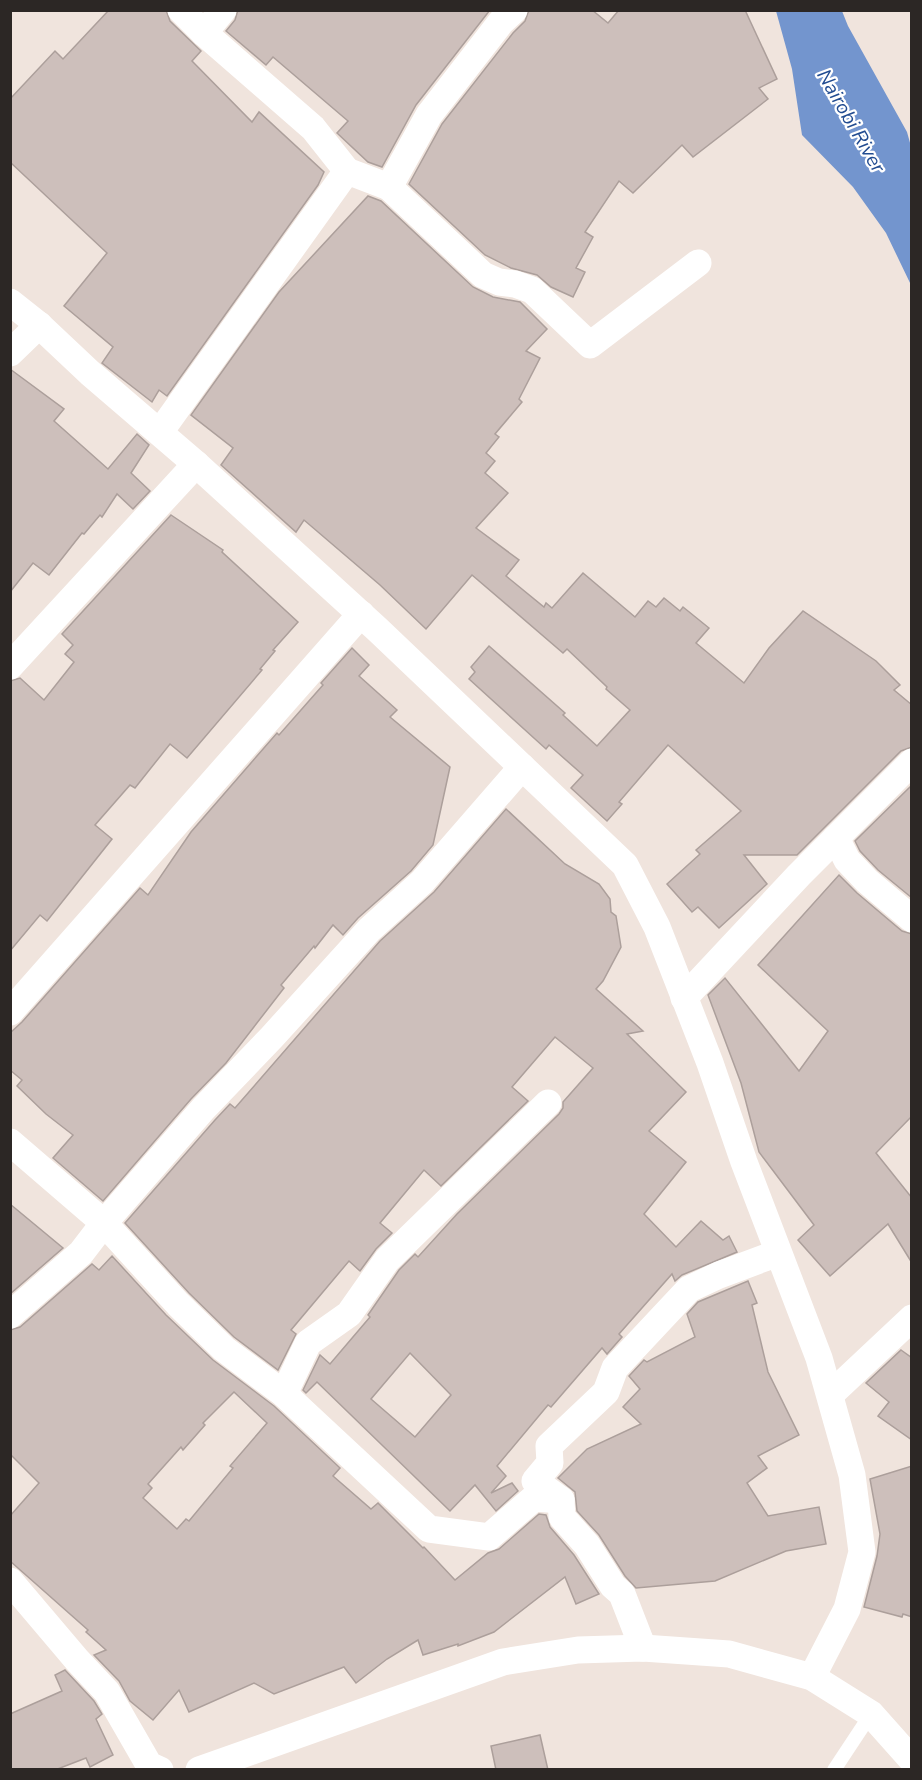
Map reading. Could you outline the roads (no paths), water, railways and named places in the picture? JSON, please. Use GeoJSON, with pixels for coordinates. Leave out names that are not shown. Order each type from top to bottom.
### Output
{"type":"FeatureCollection","features":[{"type":"Feature","properties":{"kind":"street"},"geometry":{"type":"LineString","coordinates":[[181,10],[204,33],[314,128],[347,171],[389,187],[483,275],[499,282],[515,284],[532,290],[590,345],[698,263]]}},
{"type":"Feature","properties":{"kind":"street"},"geometry":{"type":"LineString","coordinates":[[204,33],[223,10]]}},
{"type":"Feature","properties":{"kind":"street"},"geometry":{"type":"LineString","coordinates":[[389,187],[429,115],[501,22],[514,10]]}},
{"type":"Feature","properties":{"kind":"street"},"geometry":{"type":"LineString","coordinates":[[160,432],[347,171]]}},
{"type":"Feature","properties":{"kind":"street"},"geometry":{"type":"LineString","coordinates":[[10,302],[39,325],[90,374],[160,432],[361,614],[625,865],[657,927],[710,1063],[744,1162],[819,1358],[852,1475],[862,1552],[847,1609],[812,1677]]}},
{"type":"Feature","properties":{"kind":"street"},"geometry":{"type":"LineString","coordinates":[[10,353],[39,325]]}},
{"type":"Feature","properties":{"kind":"street"},"geometry":{"type":"LineString","coordinates":[[10,666],[196,464]]}},
{"type":"Feature","properties":{"kind":"street"},"geometry":{"type":"LineString","coordinates":[[10,1012],[361,614]]}},
{"type":"Feature","properties":{"kind":"street"},"geometry":{"type":"LineString","coordinates":[[684,998],[836,838],[912,762]]}},
{"type":"Feature","properties":{"kind":"street"},"geometry":{"type":"LineString","coordinates":[[10,1315],[81,1253],[104,1223],[203,1109],[272,1038],[369,930],[422,882],[522,767]]}},
{"type":"Feature","properties":{"kind":"street"},"geometry":{"type":"LineString","coordinates":[[836,838],[847,860],[867,881],[912,919]]}},
{"type":"Feature","properties":{"kind":"street"},"geometry":{"type":"LineString","coordinates":[[284,1394],[308,1343],[349,1314],[387,1260],[548,1102]]}},
{"type":"Feature","properties":{"kind":"street"},"geometry":{"type":"LineString","coordinates":[[10,1142],[104,1223],[178,1304],[224,1349],[284,1394],[429,1529],[489,1537],[534,1498],[561,1500]]}},
{"type":"Feature","properties":{"kind":"street"},"geometry":{"type":"LineString","coordinates":[[561,1500],[535,1481],[550,1462],[549,1446],[606,1392],[615,1368],[646,1332],[689,1289],[719,1275],[778,1254]]}},
{"type":"Feature","properties":{"kind":"street"},"geometry":{"type":"LineString","coordinates":[[830,1395],[910,1322]]}},
{"type":"Feature","properties":{"kind":"street"},"geometry":{"type":"LineString","coordinates":[[561,1500],[562,1517],[587,1545],[613,1586],[622,1594],[644,1648]]}},
{"type":"Feature","properties":{"kind":"street"},"geometry":{"type":"LineString","coordinates":[[10,1581],[76,1660],[107,1692],[149,1765],[160,1770]]}},
{"type":"Feature","properties":{"kind":"street"},"geometry":{"type":"LineString","coordinates":[[199,1770],[502,1662],[578,1650],[644,1648],[729,1654],[812,1677],[871,1714],[912,1760]]}},
{"type":"Feature","properties":{"kind":"lane"},"geometry":{"type":"LineString","coordinates":[[834,1770],[871,1714]]}},
{"type":"Feature","properties":{"kind":"water","name":"Nairobi River"},"geometry":{"type":"Polygon","coordinates":[[[776,11],[842,11],[848,26],[907,132],[912,150],[911,285],[886,233],[853,187],[802,135],[792,69],[776,11]]]}}]}
